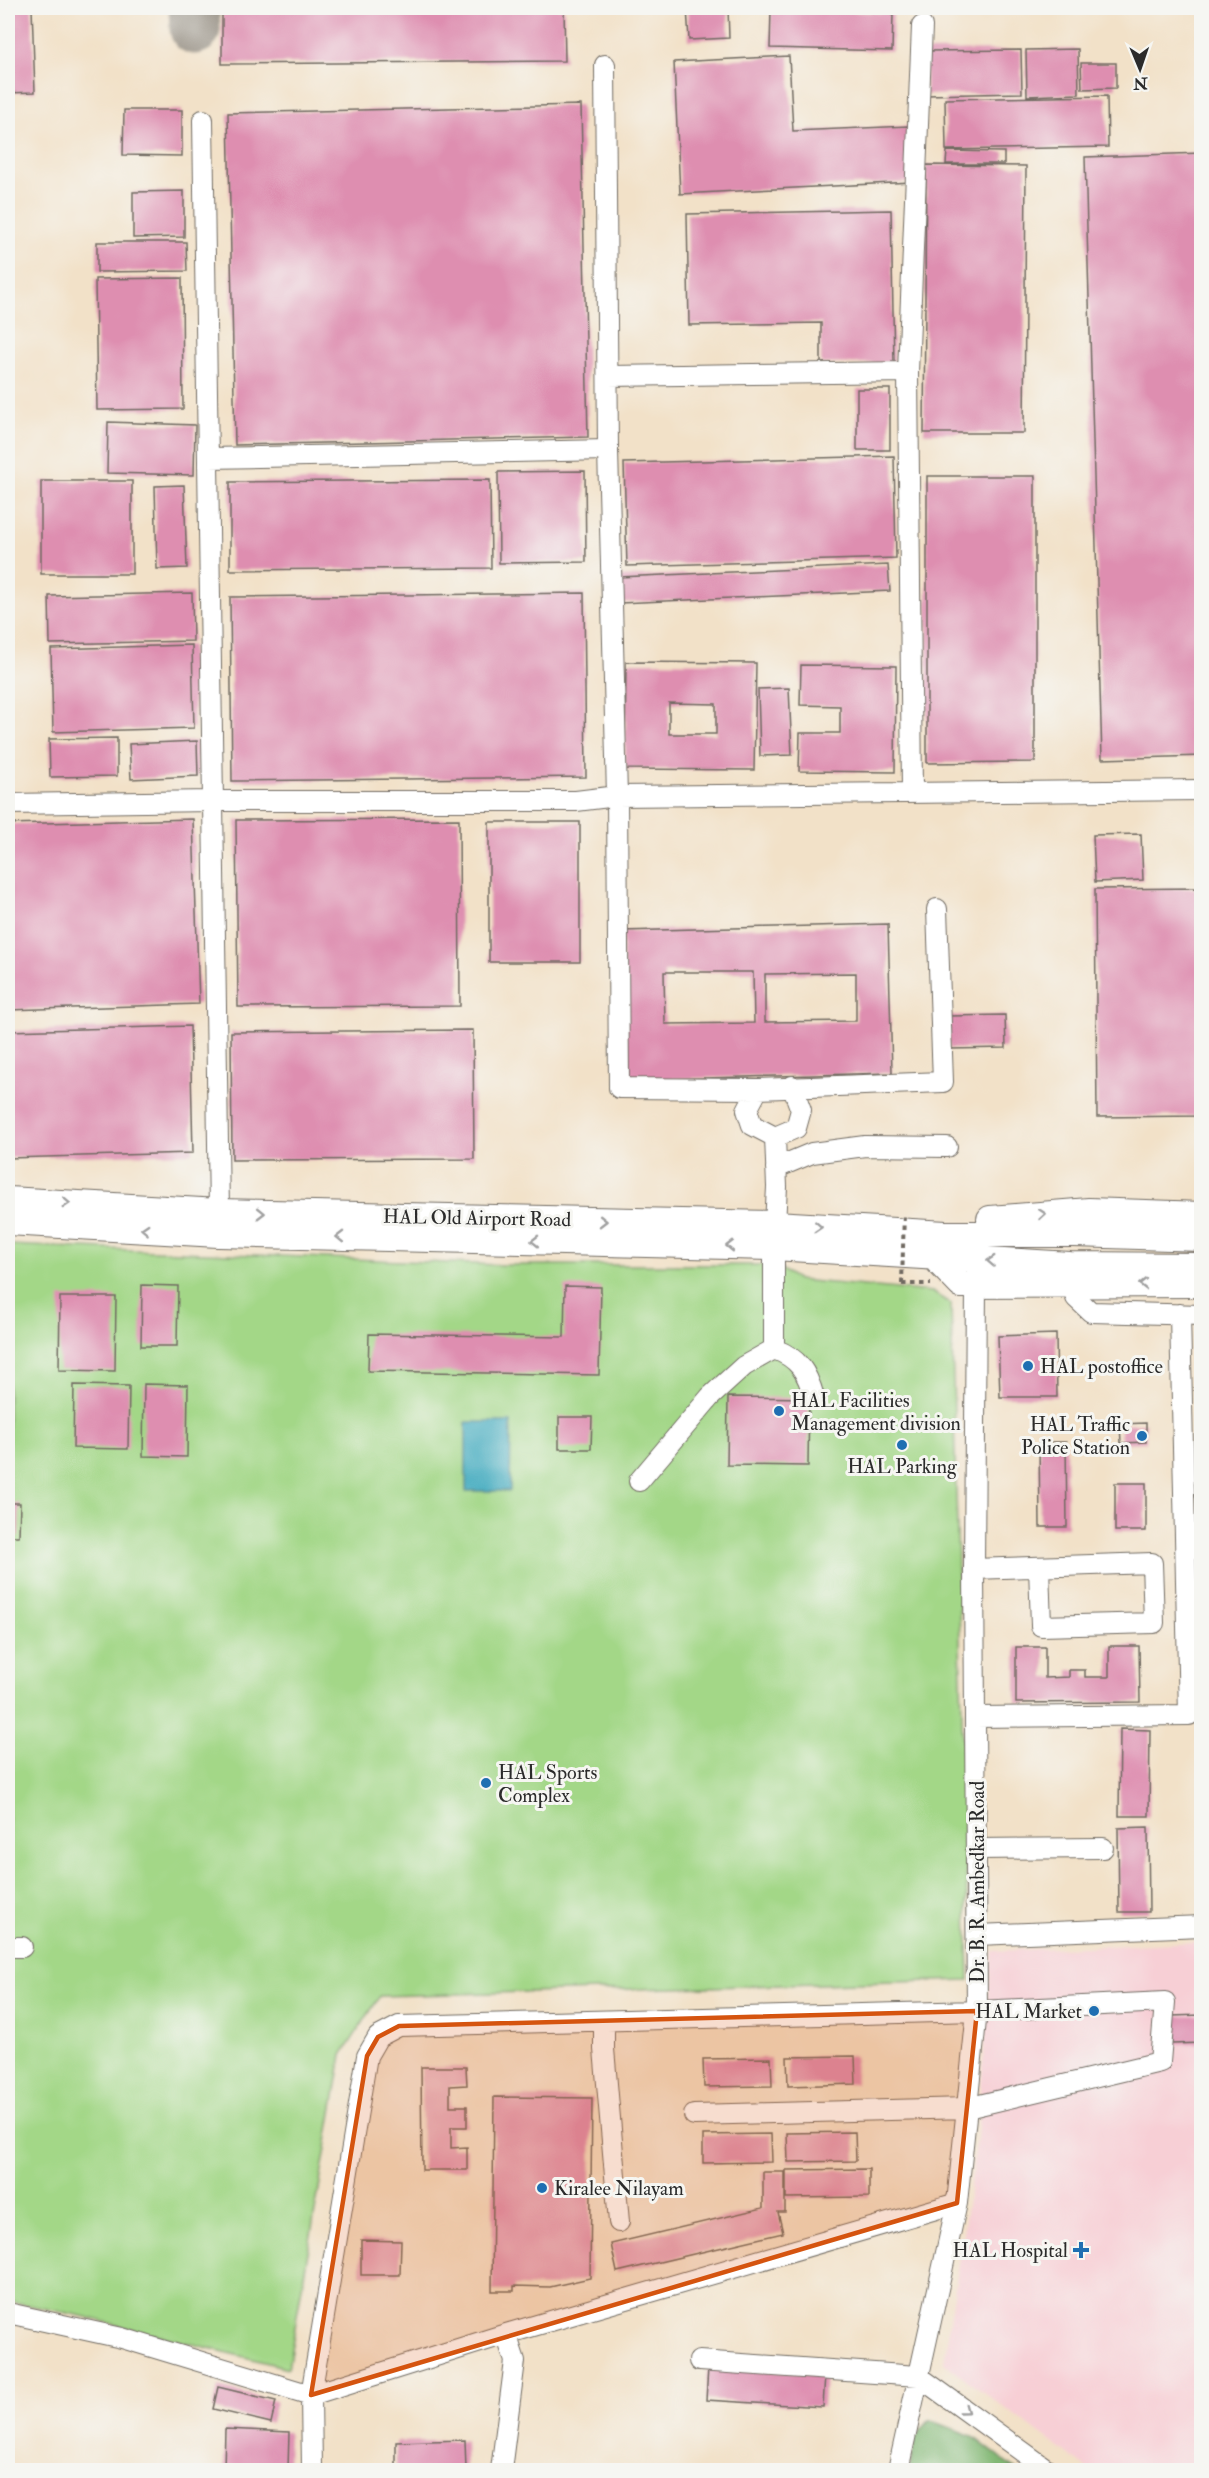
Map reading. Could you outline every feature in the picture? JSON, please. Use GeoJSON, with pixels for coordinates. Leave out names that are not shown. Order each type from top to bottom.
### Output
{"type":"FeatureCollection","features":[{"type":"Feature","properties":{"kind":"main road","name":"HAL Old Airport Road"},"geometry":{"type":"LineString","coordinates":[[8,1200],[219,1212],[774,1235],[935,1258],[1070,1265],[1202,1266]]}},
{"type":"Feature","properties":{"kind":"main road"},"geometry":{"type":"LineString","coordinates":[[946,1234],[967,1221],[1089,1211],[1202,1215]]}},
{"type":"Feature","properties":{"kind":"main road","name":"HAL Old Airport Road"},"geometry":{"type":"LineString","coordinates":[[8,1222],[218,1234],[1075,1234],[1202,1238]]}},
{"type":"Feature","properties":{"kind":"main road"},"geometry":{"type":"LineString","coordinates":[[935,1258],[961,1285],[1202,1284]]}},
{"type":"Feature","properties":{"kind":"street"},"geometry":{"type":"LineString","coordinates":[[912,793],[908,372],[922,26]]}},
{"type":"Feature","properties":{"kind":"street"},"geometry":{"type":"LineString","coordinates":[[606,64],[608,450],[617,796],[619,1088],[758,1089],[943,1082],[937,909]]}},
{"type":"Feature","properties":{"kind":"street"},"geometry":{"type":"LineString","coordinates":[[203,120],[219,1212]]}},
{"type":"Feature","properties":{"kind":"street"},"geometry":{"type":"LineString","coordinates":[[608,376],[908,372]]}},
{"type":"Feature","properties":{"kind":"street"},"geometry":{"type":"LineString","coordinates":[[209,458],[608,450]]}},
{"type":"Feature","properties":{"kind":"street"},"geometry":{"type":"LineString","coordinates":[[8,804],[212,801],[576,801],[617,796],[1202,790]]}},
{"type":"Feature","properties":{"kind":"street"},"geometry":{"type":"LineString","coordinates":[[775,1137],[796,1128],[801,1110],[792,1086]]}},
{"type":"Feature","properties":{"kind":"street"},"geometry":{"type":"LineString","coordinates":[[758,1089],[747,1110],[752,1125],[775,1137]]}},
{"type":"Feature","properties":{"kind":"street"},"geometry":{"type":"LineString","coordinates":[[774,1349],[775,1137]]}},
{"type":"Feature","properties":{"kind":"street"},"geometry":{"type":"LineString","coordinates":[[776,1168],[812,1153],[865,1146],[947,1147]]}},
{"type":"Feature","properties":{"kind":"street"},"geometry":{"type":"LineString","coordinates":[[1073,1284],[1076,1298],[1091,1312],[1202,1315]]}},
{"type":"Feature","properties":{"kind":"street","name":"Dr. B. R. Ambedkar Road"},"geometry":{"type":"LineString","coordinates":[[897,2470],[957,2203],[977,2011],[974,1569],[976,1285]]}},
{"type":"Feature","properties":{"kind":"street"},"geometry":{"type":"LineString","coordinates":[[975,1717],[1189,1715],[1180,1314]]}},
{"type":"Feature","properties":{"kind":"street"},"geometry":{"type":"LineString","coordinates":[[774,1349],[790,1355],[808,1376],[814,1397]]}},
{"type":"Feature","properties":{"kind":"street"},"geometry":{"type":"LineString","coordinates":[[639,1481],[710,1397],[744,1366],[774,1349]]}},
{"type":"Feature","properties":{"kind":"street"},"geometry":{"type":"LineString","coordinates":[[974,1569],[1152,1563],[1154,1623],[1041,1626],[1038,1567]]}},
{"type":"Feature","properties":{"kind":"street"},"geometry":{"type":"LineString","coordinates":[[977,1849],[1104,1848]]}},
{"type":"Feature","properties":{"kind":"street"},"geometry":{"type":"LineString","coordinates":[[978,1935],[1202,1926]]}},
{"type":"Feature","properties":{"kind":"street"},"geometry":{"type":"LineString","coordinates":[[312,2470],[311,2395],[367,2056],[378,2037],[399,2026],[977,2011],[1165,2002],[1160,2062],[967,2108],[694,2115]]}},
{"type":"Feature","properties":{"kind":"street"},"geometry":{"type":"LineString","coordinates":[[604,2021],[604,2049],[619,2222]]}},
{"type":"Feature","properties":{"kind":"street"},"geometry":{"type":"LineString","coordinates":[[8,2313],[122,2338],[311,2395],[506,2334],[957,2203]]}},
{"type":"Feature","properties":{"kind":"street"},"geometry":{"type":"LineString","coordinates":[[501,2470],[514,2361],[506,2334]]}},
{"type":"Feature","properties":{"kind":"street"},"geometry":{"type":"LineString","coordinates":[[699,2361],[918,2376],[1048,2470]]}},
{"type":"Feature","properties":{"kind":"path"},"geometry":{"type":"LineString","coordinates":[[904,1212],[902,1284],[935,1284]]}},
{"type":"Feature","properties":{"kind":"highlighted area"},"geometry":{"type":"Polygon","coordinates":[[[977,2011],[957,2203],[311,2395],[367,2056],[378,2037],[399,2026],[977,2011]]]}},
{"type":"Feature","properties":{"kind":"shaded area","name":"HAL Hospital"},"geometry":{"type":"Polygon","coordinates":[[[1201,1942],[1201,2470],[1089,2470],[944,2363],[977,2138],[992,1951],[1201,1942]]]}},
{"type":"Feature","properties":{"kind":"green space","name":"HAL Sports Complex"},"geometry":{"type":"Polygon","coordinates":[[[8,1245],[499,1265],[774,1265],[798,1280],[932,1292],[951,1304],[969,1980],[380,1996],[342,2055],[288,2368],[77,2315],[8,2301],[8,1245]]]}},
{"type":"Feature","properties":{"kind":"green space"},"geometry":{"type":"Polygon","coordinates":[[[930,2420],[972,2436],[1016,2470],[911,2470],[914,2439],[930,2420]]]}},
{"type":"Feature","properties":{"kind":"water"},"geometry":{"type":"Polygon","coordinates":[[[466,1422],[511,1422],[510,1491],[466,1491],[466,1422]]]}},
{"type":"Feature","properties":{"kind":"building"},"geometry":{"type":"Polygon","coordinates":[[[8,8],[32,8],[35,92],[8,93],[8,8]]]}},
{"type":"Feature","properties":{"kind":"building"},"geometry":{"type":"Polygon","coordinates":[[[222,8],[564,8],[565,61],[222,64],[222,8]]]}},
{"type":"Feature","properties":{"kind":"building"},"geometry":{"type":"Polygon","coordinates":[[[687,8],[728,8],[729,38],[689,40],[687,8]]]}},
{"type":"Feature","properties":{"kind":"building"},"geometry":{"type":"Polygon","coordinates":[[[771,9],[893,13],[892,51],[770,48],[771,9]]]}},
{"type":"Feature","properties":{"kind":"building"},"geometry":{"type":"Polygon","coordinates":[[[1078,49],[1079,94],[1027,96],[1026,50],[1078,49]]]}},
{"type":"Feature","properties":{"kind":"building"},"geometry":{"type":"Polygon","coordinates":[[[1021,50],[1022,93],[926,95],[925,51],[1021,50]]]}},
{"type":"Feature","properties":{"kind":"building"},"geometry":{"type":"Polygon","coordinates":[[[789,56],[793,131],[909,126],[912,182],[680,194],[674,62],[789,56]]]}},
{"type":"Feature","properties":{"kind":"building"},"geometry":{"type":"Polygon","coordinates":[[[1081,63],[1116,63],[1116,88],[1082,89],[1081,63]]]}},
{"type":"Feature","properties":{"kind":"building"},"geometry":{"type":"Polygon","coordinates":[[[1107,96],[1108,147],[946,150],[945,99],[1107,96]]]}},
{"type":"Feature","properties":{"kind":"building"},"geometry":{"type":"Polygon","coordinates":[[[581,105],[588,437],[235,445],[228,113],[581,105]]]}},
{"type":"Feature","properties":{"kind":"building"},"geometry":{"type":"Polygon","coordinates":[[[124,110],[182,110],[182,156],[123,155],[124,110]]]}},
{"type":"Feature","properties":{"kind":"building"},"geometry":{"type":"Polygon","coordinates":[[[947,151],[1004,152],[1004,164],[946,164],[947,151]]]}},
{"type":"Feature","properties":{"kind":"building"},"geometry":{"type":"Polygon","coordinates":[[[1202,153],[1202,756],[1102,759],[1085,157],[1202,153]]]}},
{"type":"Feature","properties":{"kind":"building"},"geometry":{"type":"Polygon","coordinates":[[[926,165],[1026,166],[1024,433],[924,433],[926,165]]]}},
{"type":"Feature","properties":{"kind":"building"},"geometry":{"type":"Polygon","coordinates":[[[184,191],[184,237],[133,238],[133,192],[184,191]]]}},
{"type":"Feature","properties":{"kind":"building"},"geometry":{"type":"Polygon","coordinates":[[[891,210],[894,363],[821,364],[821,323],[689,325],[687,214],[891,210]]]}},
{"type":"Feature","properties":{"kind":"building"},"geometry":{"type":"Polygon","coordinates":[[[97,242],[186,242],[187,271],[97,272],[97,242]]]}},
{"type":"Feature","properties":{"kind":"building"},"geometry":{"type":"Polygon","coordinates":[[[182,278],[183,409],[97,410],[95,279],[182,278]]]}},
{"type":"Feature","properties":{"kind":"building"},"geometry":{"type":"Polygon","coordinates":[[[857,389],[890,389],[890,450],[857,450],[857,389]]]}},
{"type":"Feature","properties":{"kind":"building"},"geometry":{"type":"Polygon","coordinates":[[[108,422],[195,425],[194,475],[107,473],[108,422]]]}},
{"type":"Feature","properties":{"kind":"building"},"geometry":{"type":"Polygon","coordinates":[[[894,456],[896,558],[627,566],[624,463],[894,456]]]}},
{"type":"Feature","properties":{"kind":"building"},"geometry":{"type":"Polygon","coordinates":[[[585,471],[586,562],[499,563],[498,472],[585,471]]]}},
{"type":"Feature","properties":{"kind":"building"},"geometry":{"type":"Polygon","coordinates":[[[927,476],[1035,476],[1035,762],[927,763],[927,476]]]}},
{"type":"Feature","properties":{"kind":"building"},"geometry":{"type":"Polygon","coordinates":[[[490,480],[491,568],[230,570],[230,482],[490,480]]]}},
{"type":"Feature","properties":{"kind":"building"},"geometry":{"type":"Polygon","coordinates":[[[41,481],[132,481],[132,574],[41,574],[41,481]]]}},
{"type":"Feature","properties":{"kind":"building"},"geometry":{"type":"Polygon","coordinates":[[[184,485],[187,568],[157,569],[155,486],[184,485]]]}},
{"type":"Feature","properties":{"kind":"building"},"geometry":{"type":"Polygon","coordinates":[[[888,565],[890,591],[620,603],[619,577],[888,565]]]}},
{"type":"Feature","properties":{"kind":"building"},"geometry":{"type":"Polygon","coordinates":[[[192,593],[193,641],[50,644],[49,596],[192,593]]]}},
{"type":"Feature","properties":{"kind":"building"},"geometry":{"type":"Polygon","coordinates":[[[584,593],[586,777],[232,781],[230,597],[584,593]]]}},
{"type":"Feature","properties":{"kind":"building"},"geometry":{"type":"Polygon","coordinates":[[[192,645],[194,728],[53,732],[51,649],[192,645]]]}},
{"type":"Feature","properties":{"kind":"building"},"geometry":{"type":"Polygon","coordinates":[[[626,662],[756,663],[754,770],[625,769],[626,662]],[[669,703],[669,734],[716,734],[716,704],[669,703]]]}},
{"type":"Feature","properties":{"kind":"building"},"geometry":{"type":"Polygon","coordinates":[[[801,665],[896,666],[895,772],[799,771],[800,733],[840,733],[840,706],[800,705],[801,665]]]}},
{"type":"Feature","properties":{"kind":"building"},"geometry":{"type":"Polygon","coordinates":[[[789,688],[792,755],[760,756],[758,689],[789,688]]]}},
{"type":"Feature","properties":{"kind":"building"},"geometry":{"type":"Polygon","coordinates":[[[117,738],[117,776],[50,777],[49,739],[117,738]]]}},
{"type":"Feature","properties":{"kind":"building"},"geometry":{"type":"Polygon","coordinates":[[[197,741],[198,776],[131,779],[129,744],[197,741]]]}},
{"type":"Feature","properties":{"kind":"building"},"geometry":{"type":"Polygon","coordinates":[[[193,819],[199,1004],[8,1010],[8,824],[193,819]]]}},
{"type":"Feature","properties":{"kind":"building"},"geometry":{"type":"Polygon","coordinates":[[[459,819],[460,1006],[238,1007],[236,820],[459,819]]]}},
{"type":"Feature","properties":{"kind":"building"},"geometry":{"type":"Polygon","coordinates":[[[489,822],[580,822],[580,962],[489,962],[489,822]]]}},
{"type":"Feature","properties":{"kind":"building"},"geometry":{"type":"Polygon","coordinates":[[[1141,834],[1143,880],[1095,882],[1093,835],[1141,834]]]}},
{"type":"Feature","properties":{"kind":"building"},"geometry":{"type":"Polygon","coordinates":[[[1202,888],[1202,1116],[1097,1117],[1095,889],[1202,888]]]}},
{"type":"Feature","properties":{"kind":"building"},"geometry":{"type":"Polygon","coordinates":[[[888,924],[892,1073],[627,1080],[622,931],[888,924]],[[664,972],[665,1024],[754,1023],[753,972],[664,972]],[[856,973],[765,974],[765,1022],[856,1021],[856,973]]]}},
{"type":"Feature","properties":{"kind":"building"},"geometry":{"type":"Polygon","coordinates":[[[1005,1015],[1006,1048],[949,1049],[948,1016],[1005,1015]]]}},
{"type":"Feature","properties":{"kind":"building"},"geometry":{"type":"Polygon","coordinates":[[[190,1026],[193,1153],[8,1158],[8,1031],[190,1026]]]}},
{"type":"Feature","properties":{"kind":"building"},"geometry":{"type":"Polygon","coordinates":[[[473,1030],[474,1159],[232,1160],[231,1032],[473,1030]]]}},
{"type":"Feature","properties":{"kind":"building"},"geometry":{"type":"Polygon","coordinates":[[[142,1285],[178,1286],[177,1346],[141,1346],[142,1285]]]}},
{"type":"Feature","properties":{"kind":"building"},"geometry":{"type":"Polygon","coordinates":[[[565,1286],[601,1287],[599,1375],[368,1371],[369,1334],[564,1337],[565,1286]]]}},
{"type":"Feature","properties":{"kind":"building"},"geometry":{"type":"Polygon","coordinates":[[[60,1297],[116,1297],[115,1371],[59,1370],[60,1297]]]}},
{"type":"Feature","properties":{"kind":"building","name":"HAL postoffice"},"geometry":{"type":"Polygon","coordinates":[[[1056,1334],[1057,1397],[1000,1397],[998,1336],[1056,1334]]]}},
{"type":"Feature","properties":{"kind":"building"},"geometry":{"type":"Polygon","coordinates":[[[144,1384],[188,1385],[187,1457],[143,1456],[144,1384]]]}},
{"type":"Feature","properties":{"kind":"building"},"geometry":{"type":"Polygon","coordinates":[[[74,1385],[129,1386],[128,1449],[73,1448],[74,1385]]]}},
{"type":"Feature","properties":{"kind":"building"},"geometry":{"type":"Polygon","coordinates":[[[728,1397],[809,1398],[808,1466],[727,1465],[728,1397]]]}},
{"type":"Feature","properties":{"kind":"building"},"geometry":{"type":"Polygon","coordinates":[[[559,1417],[592,1417],[591,1449],[559,1449],[559,1417]]]}},
{"type":"Feature","properties":{"kind":"building"},"geometry":{"type":"Polygon","coordinates":[[[1146,1423],[1146,1442],[1121,1443],[1120,1424],[1146,1423]]]}},
{"type":"Feature","properties":{"kind":"building"},"geometry":{"type":"Polygon","coordinates":[[[1039,1442],[1066,1442],[1067,1527],[1040,1527],[1039,1442]]]}},
{"type":"Feature","properties":{"kind":"building"},"geometry":{"type":"Polygon","coordinates":[[[1115,1483],[1146,1483],[1146,1531],[1115,1531],[1115,1483]]]}},
{"type":"Feature","properties":{"kind":"building"},"geometry":{"type":"Polygon","coordinates":[[[8,1503],[20,1503],[19,1536],[8,1536],[8,1503]]]}},
{"type":"Feature","properties":{"kind":"building"},"geometry":{"type":"Polygon","coordinates":[[[1109,1646],[1139,1646],[1140,1702],[1016,1703],[1016,1647],[1045,1647],[1045,1678],[1069,1677],[1069,1670],[1085,1670],[1085,1677],[1109,1677],[1109,1646]]]}},
{"type":"Feature","properties":{"kind":"building"},"geometry":{"type":"Polygon","coordinates":[[[1120,1729],[1150,1730],[1149,1816],[1119,1816],[1120,1729]]]}},
{"type":"Feature","properties":{"kind":"building"},"geometry":{"type":"Polygon","coordinates":[[[1148,1827],[1149,1912],[1119,1912],[1118,1828],[1148,1827]]]}},
{"type":"Feature","properties":{"kind":"building"},"geometry":{"type":"Polygon","coordinates":[[[1202,2015],[1202,2043],[1172,2044],[1171,2016],[1202,2015]]]}},
{"type":"Feature","properties":{"kind":"building"},"geometry":{"type":"Polygon","coordinates":[[[855,2056],[856,2084],[788,2086],[787,2057],[855,2056]]]}},
{"type":"Feature","properties":{"kind":"building"},"geometry":{"type":"Polygon","coordinates":[[[771,2058],[772,2086],[704,2087],[703,2059],[771,2058]]]}},
{"type":"Feature","properties":{"kind":"building"},"geometry":{"type":"Polygon","coordinates":[[[421,2067],[466,2067],[467,2085],[450,2086],[450,2106],[467,2106],[467,2127],[451,2127],[451,2148],[467,2147],[467,2170],[422,2170],[421,2067]]]}},
{"type":"Feature","properties":{"kind":"building","name":"Kiralee Nilayam"},"geometry":{"type":"Polygon","coordinates":[[[494,2097],[592,2098],[590,2278],[550,2287],[514,2286],[514,2291],[492,2291],[494,2097]]]}},
{"type":"Feature","properties":{"kind":"building"},"geometry":{"type":"Polygon","coordinates":[[[855,2132],[856,2161],[788,2162],[787,2133],[855,2132]]]}},
{"type":"Feature","properties":{"kind":"building"},"geometry":{"type":"Polygon","coordinates":[[[771,2134],[772,2162],[703,2163],[703,2135],[771,2134]]]}},
{"type":"Feature","properties":{"kind":"building"},"geometry":{"type":"Polygon","coordinates":[[[869,2169],[869,2197],[786,2198],[786,2170],[869,2169]]]}},
{"type":"Feature","properties":{"kind":"building"},"geometry":{"type":"Polygon","coordinates":[[[763,2172],[785,2172],[785,2212],[778,2212],[783,2233],[617,2272],[611,2244],[763,2208],[763,2172]]]}},
{"type":"Feature","properties":{"kind":"building"},"geometry":{"type":"Polygon","coordinates":[[[361,2240],[401,2241],[400,2275],[361,2275],[361,2240]]]}},
{"type":"Feature","properties":{"kind":"building"},"geometry":{"type":"Polygon","coordinates":[[[708,2368],[825,2374],[823,2407],[706,2400],[708,2368]]]}},
{"type":"Feature","properties":{"kind":"building"},"geometry":{"type":"Polygon","coordinates":[[[218,2387],[276,2401],[271,2423],[213,2409],[218,2387]]]}},
{"type":"Feature","properties":{"kind":"building"},"geometry":{"type":"Polygon","coordinates":[[[225,2429],[289,2432],[288,2470],[224,2470],[225,2429]]]}},
{"type":"Feature","properties":{"kind":"building"},"geometry":{"type":"Polygon","coordinates":[[[465,2440],[466,2470],[396,2470],[396,2442],[465,2440]]]}},
{"type":"Feature","properties":{"kind":"building"},"geometry":{"type":"Polygon","coordinates":[[[33,2467],[68,2469],[68,2470],[32,2470],[33,2467]]]}},
{"type":"Feature","properties":{"kind":"taxiway"},"geometry":{"type":"LineString","coordinates":[[194,8],[195,29]]}},
{"type":"Feature","properties":{"kind":"place","name":"HAL postoffice"},"geometry":{"type":"Point","coordinates":[1028,1366]}},
{"type":"Feature","properties":{"kind":"place","name":"HAL Facilities Management division"},"geometry":{"type":"Point","coordinates":[779,1411]}},
{"type":"Feature","properties":{"kind":"place","name":"HAL Traffic Police Station"},"geometry":{"type":"Point","coordinates":[1142,1436]}},
{"type":"Feature","properties":{"kind":"place","name":"HAL Parking"},"geometry":{"type":"Point","coordinates":[902,1445]}},
{"type":"Feature","properties":{"kind":"place","name":"HAL Sports Complex"},"geometry":{"type":"Point","coordinates":[486,1783]}},
{"type":"Feature","properties":{"kind":"place","name":"HAL Market"},"geometry":{"type":"Point","coordinates":[1094,2011]}},
{"type":"Feature","properties":{"kind":"place","name":"Kiralee Nilayam"},"geometry":{"type":"Point","coordinates":[542,2188]}},
{"type":"Feature","properties":{"kind":"place","name":"HAL Hospital"},"geometry":{"type":"Point","coordinates":[1081,2250]}}]}
